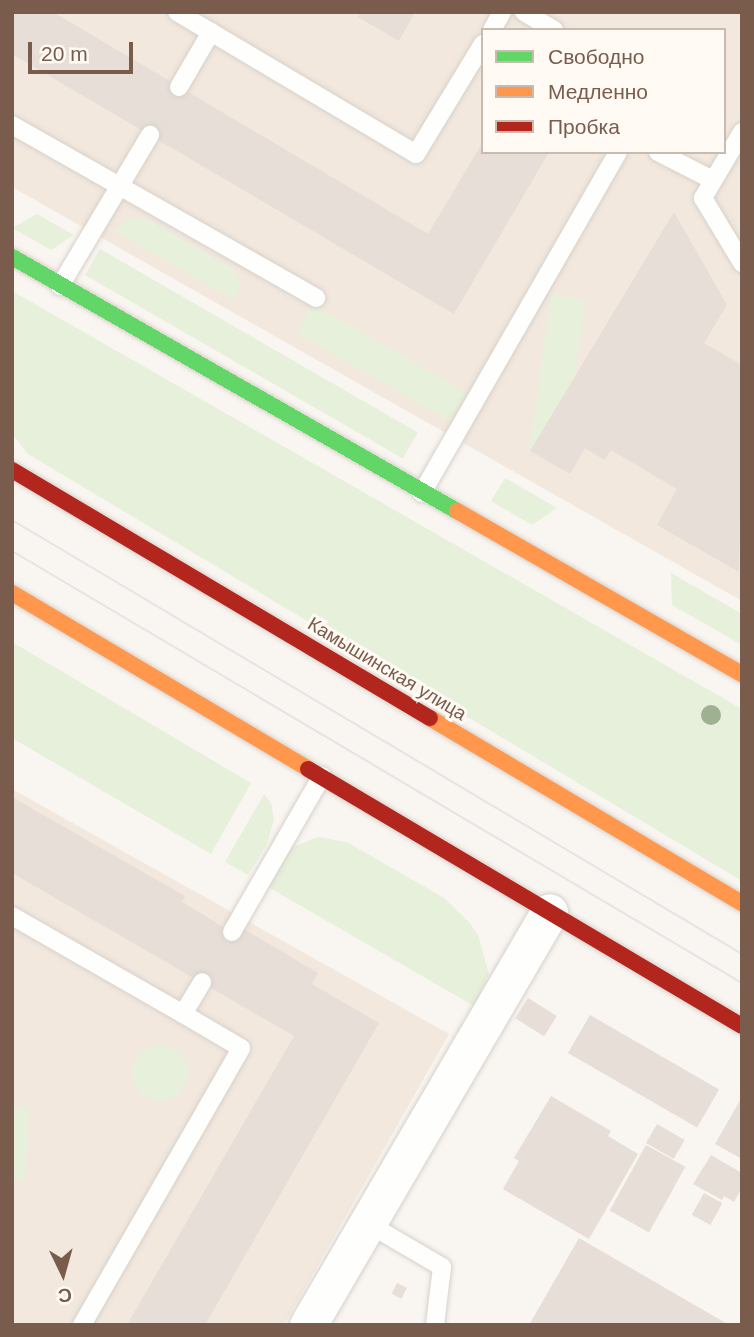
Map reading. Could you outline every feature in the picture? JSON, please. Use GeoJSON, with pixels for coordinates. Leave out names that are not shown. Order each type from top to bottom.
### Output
{"type":"FeatureCollection","features":[{"type":"Feature","properties":{"kind":"main road"},"geometry":{"type":"LineString","coordinates":[[12,257],[742,674]]}},
{"type":"Feature","properties":{"kind":"main road","name":"Камышинская улица"},"geometry":{"type":"LineString","coordinates":[[12,470],[742,904]]}},
{"type":"Feature","properties":{"kind":"main road"},"geometry":{"type":"LineString","coordinates":[[12,593],[742,1026]]}},
{"type":"Feature","properties":{"kind":"street"},"geometry":{"type":"LineString","coordinates":[[308,1325],[549,912]]}},
{"type":"Feature","properties":{"kind":"lane"},"geometry":{"type":"LineString","coordinates":[[177,12],[416,154],[481,47]]}},
{"type":"Feature","properties":{"kind":"lane"},"geometry":{"type":"LineString","coordinates":[[493,28],[502,12]]}},
{"type":"Feature","properties":{"kind":"lane"},"geometry":{"type":"LineString","coordinates":[[524,12],[551,28]]}},
{"type":"Feature","properties":{"kind":"lane"},"geometry":{"type":"LineString","coordinates":[[179,87],[211,33]]}},
{"type":"Feature","properties":{"kind":"lane"},"geometry":{"type":"LineString","coordinates":[[12,125],[316,298]]}},
{"type":"Feature","properties":{"kind":"lane"},"geometry":{"type":"LineString","coordinates":[[742,132],[703,198],[742,263]]}},
{"type":"Feature","properties":{"kind":"lane"},"geometry":{"type":"LineString","coordinates":[[60,286],[150,135]]}},
{"type":"Feature","properties":{"kind":"lane"},"geometry":{"type":"LineString","coordinates":[[422,493],[617,154]]}},
{"type":"Feature","properties":{"kind":"lane"},"geometry":{"type":"LineString","coordinates":[[662,154],[713,180]]}},
{"type":"Feature","properties":{"kind":"lane"},"geometry":{"type":"LineString","coordinates":[[232,932],[322,776]]}},
{"type":"Feature","properties":{"kind":"lane"},"geometry":{"type":"LineString","coordinates":[[12,916],[241,1048],[82,1325]]}},
{"type":"Feature","properties":{"kind":"lane"},"geometry":{"type":"LineString","coordinates":[[183,1014],[202,982]]}},
{"type":"Feature","properties":{"kind":"lane"},"geometry":{"type":"LineString","coordinates":[[367,1223],[442,1267],[435,1325]]}},
{"type":"Feature","properties":{"kind":"shaded area"},"geometry":{"type":"Polygon","coordinates":[[[12,12],[742,12],[742,601],[12,187],[12,12]]]}},
{"type":"Feature","properties":{"kind":"shaded area"},"geometry":{"type":"Polygon","coordinates":[[[12,789],[449,1034],[284,1325],[12,1325],[12,789]]]}},
{"type":"Feature","properties":{"kind":"green space"},"geometry":{"type":"Polygon","coordinates":[[[37,214],[74,235],[51,250],[12,228],[37,214]]]}},
{"type":"Feature","properties":{"kind":"green space"},"geometry":{"type":"Polygon","coordinates":[[[137,218],[154,223],[232,268],[241,281],[235,300],[113,230],[127,220],[137,218]]]}},
{"type":"Feature","properties":{"kind":"green space"},"geometry":{"type":"Polygon","coordinates":[[[100,249],[418,432],[403,458],[85,275],[100,249]]]}},
{"type":"Feature","properties":{"kind":"green space"},"geometry":{"type":"Polygon","coordinates":[[[12,291],[742,709],[742,881],[28,454],[12,434],[12,291]]]}},
{"type":"Feature","properties":{"kind":"green space"},"geometry":{"type":"Polygon","coordinates":[[[551,295],[586,300],[564,454],[529,449],[551,295]]]}},
{"type":"Feature","properties":{"kind":"green space"},"geometry":{"type":"Polygon","coordinates":[[[313,304],[467,393],[451,422],[296,333],[313,304]]]}},
{"type":"Feature","properties":{"kind":"green space"},"geometry":{"type":"Polygon","coordinates":[[[505,478],[557,508],[532,525],[491,501],[505,478]]]}},
{"type":"Feature","properties":{"kind":"green space"},"geometry":{"type":"Polygon","coordinates":[[[671,573],[742,614],[742,645],[672,605],[671,573]]]}},
{"type":"Feature","properties":{"kind":"green space"},"geometry":{"type":"Polygon","coordinates":[[[12,642],[251,783],[211,854],[12,738],[12,642]]]}},
{"type":"Feature","properties":{"kind":"green space"},"geometry":{"type":"Polygon","coordinates":[[[264,794],[271,803],[274,819],[267,844],[248,875],[225,862],[264,794]]]}},
{"type":"Feature","properties":{"kind":"green space"},"geometry":{"type":"Polygon","coordinates":[[[318,837],[347,842],[444,898],[469,922],[478,935],[489,974],[474,1006],[268,887],[292,847],[318,837]]]}},
{"type":"Feature","properties":{"kind":"green space"},"geometry":{"type":"Polygon","coordinates":[[[155,1045],[165,1045],[180,1053],[186,1062],[186,1084],[180,1093],[165,1101],[155,1101],[137,1089],[132,1078],[132,1068],[144,1050],[155,1045]]]}},
{"type":"Feature","properties":{"kind":"green space"},"geometry":{"type":"Polygon","coordinates":[[[12,1107],[29,1108],[25,1180],[12,1179],[12,1107]]]}},
{"type":"Feature","properties":{"kind":"building"},"geometry":{"type":"Polygon","coordinates":[[[12,12],[53,12],[428,234],[481,145],[481,154],[548,154],[454,314],[12,54],[12,12]]]}},
{"type":"Feature","properties":{"kind":"building"},"geometry":{"type":"Polygon","coordinates":[[[361,12],[415,12],[399,41],[358,17],[361,12]]]}},
{"type":"Feature","properties":{"kind":"building"},"geometry":{"type":"Polygon","coordinates":[[[674,212],[727,305],[704,343],[742,365],[739,572],[657,525],[677,489],[611,450],[604,460],[585,448],[570,474],[530,451],[674,212]]]}},
{"type":"Feature","properties":{"kind":"building"},"geometry":{"type":"Polygon","coordinates":[[[12,797],[185,896],[182,902],[232,932],[242,928],[318,973],[312,984],[379,1023],[205,1325],[127,1325],[294,1036],[12,873],[12,797]]]}},
{"type":"Feature","properties":{"kind":"building"},"geometry":{"type":"Polygon","coordinates":[[[528,998],[557,1016],[544,1036],[515,1018],[528,998]]]}},
{"type":"Feature","properties":{"kind":"building"},"geometry":{"type":"Polygon","coordinates":[[[590,1015],[719,1090],[697,1128],[568,1053],[590,1015]]]}},
{"type":"Feature","properties":{"kind":"building"},"geometry":{"type":"Polygon","coordinates":[[[551,1096],[611,1131],[608,1136],[638,1154],[589,1239],[503,1189],[519,1161],[514,1158],[551,1096]]]}},
{"type":"Feature","properties":{"kind":"building"},"geometry":{"type":"Polygon","coordinates":[[[742,1097],[742,1159],[715,1144],[742,1097]]]}},
{"type":"Feature","properties":{"kind":"building"},"geometry":{"type":"Polygon","coordinates":[[[657,1124],[685,1140],[674,1159],[646,1143],[657,1124]]]}},
{"type":"Feature","properties":{"kind":"building"},"geometry":{"type":"Polygon","coordinates":[[[646,1145],[685,1167],[649,1232],[610,1211],[646,1145]]]}},
{"type":"Feature","properties":{"kind":"building"},"geometry":{"type":"Polygon","coordinates":[[[711,1155],[742,1173],[742,1188],[734,1202],[724,1196],[722,1200],[693,1184],[711,1155]]]}},
{"type":"Feature","properties":{"kind":"building"},"geometry":{"type":"Polygon","coordinates":[[[704,1193],[722,1203],[710,1225],[692,1215],[704,1193]]]}},
{"type":"Feature","properties":{"kind":"building"},"geometry":{"type":"Polygon","coordinates":[[[579,1238],[667,1289],[729,1325],[529,1325],[579,1238]]]}},
{"type":"Feature","properties":{"kind":"building"},"geometry":{"type":"Polygon","coordinates":[[[397,1283],[407,1288],[401,1299],[392,1294],[397,1283]]]}},
{"type":"Feature","properties":{"kind":"tram line"},"geometry":{"type":"LineString","coordinates":[[12,520],[742,954]]}},
{"type":"Feature","properties":{"kind":"tram line"},"geometry":{"type":"LineString","coordinates":[[12,551],[742,983]]}},
{"type":"Feature","properties":{"kind":"traffic: fast"},"geometry":{"type":"LineString","coordinates":[[12,257],[457,511]]}},
{"type":"Feature","properties":{"kind":"traffic: slow"},"geometry":{"type":"LineString","coordinates":[[457,511],[742,674]]}},
{"type":"Feature","properties":{"kind":"traffic: slow"},"geometry":{"type":"LineString","coordinates":[[12,593],[308,769]]}},
{"type":"Feature","properties":{"kind":"traffic: slow"},"geometry":{"type":"LineString","coordinates":[[430,718],[742,903]]}},
{"type":"Feature","properties":{"kind":"traffic: jam"},"geometry":{"type":"LineString","coordinates":[[12,470],[430,718]]}},
{"type":"Feature","properties":{"kind":"traffic: jam"},"geometry":{"type":"LineString","coordinates":[[308,769],[742,1026]]}}]}
